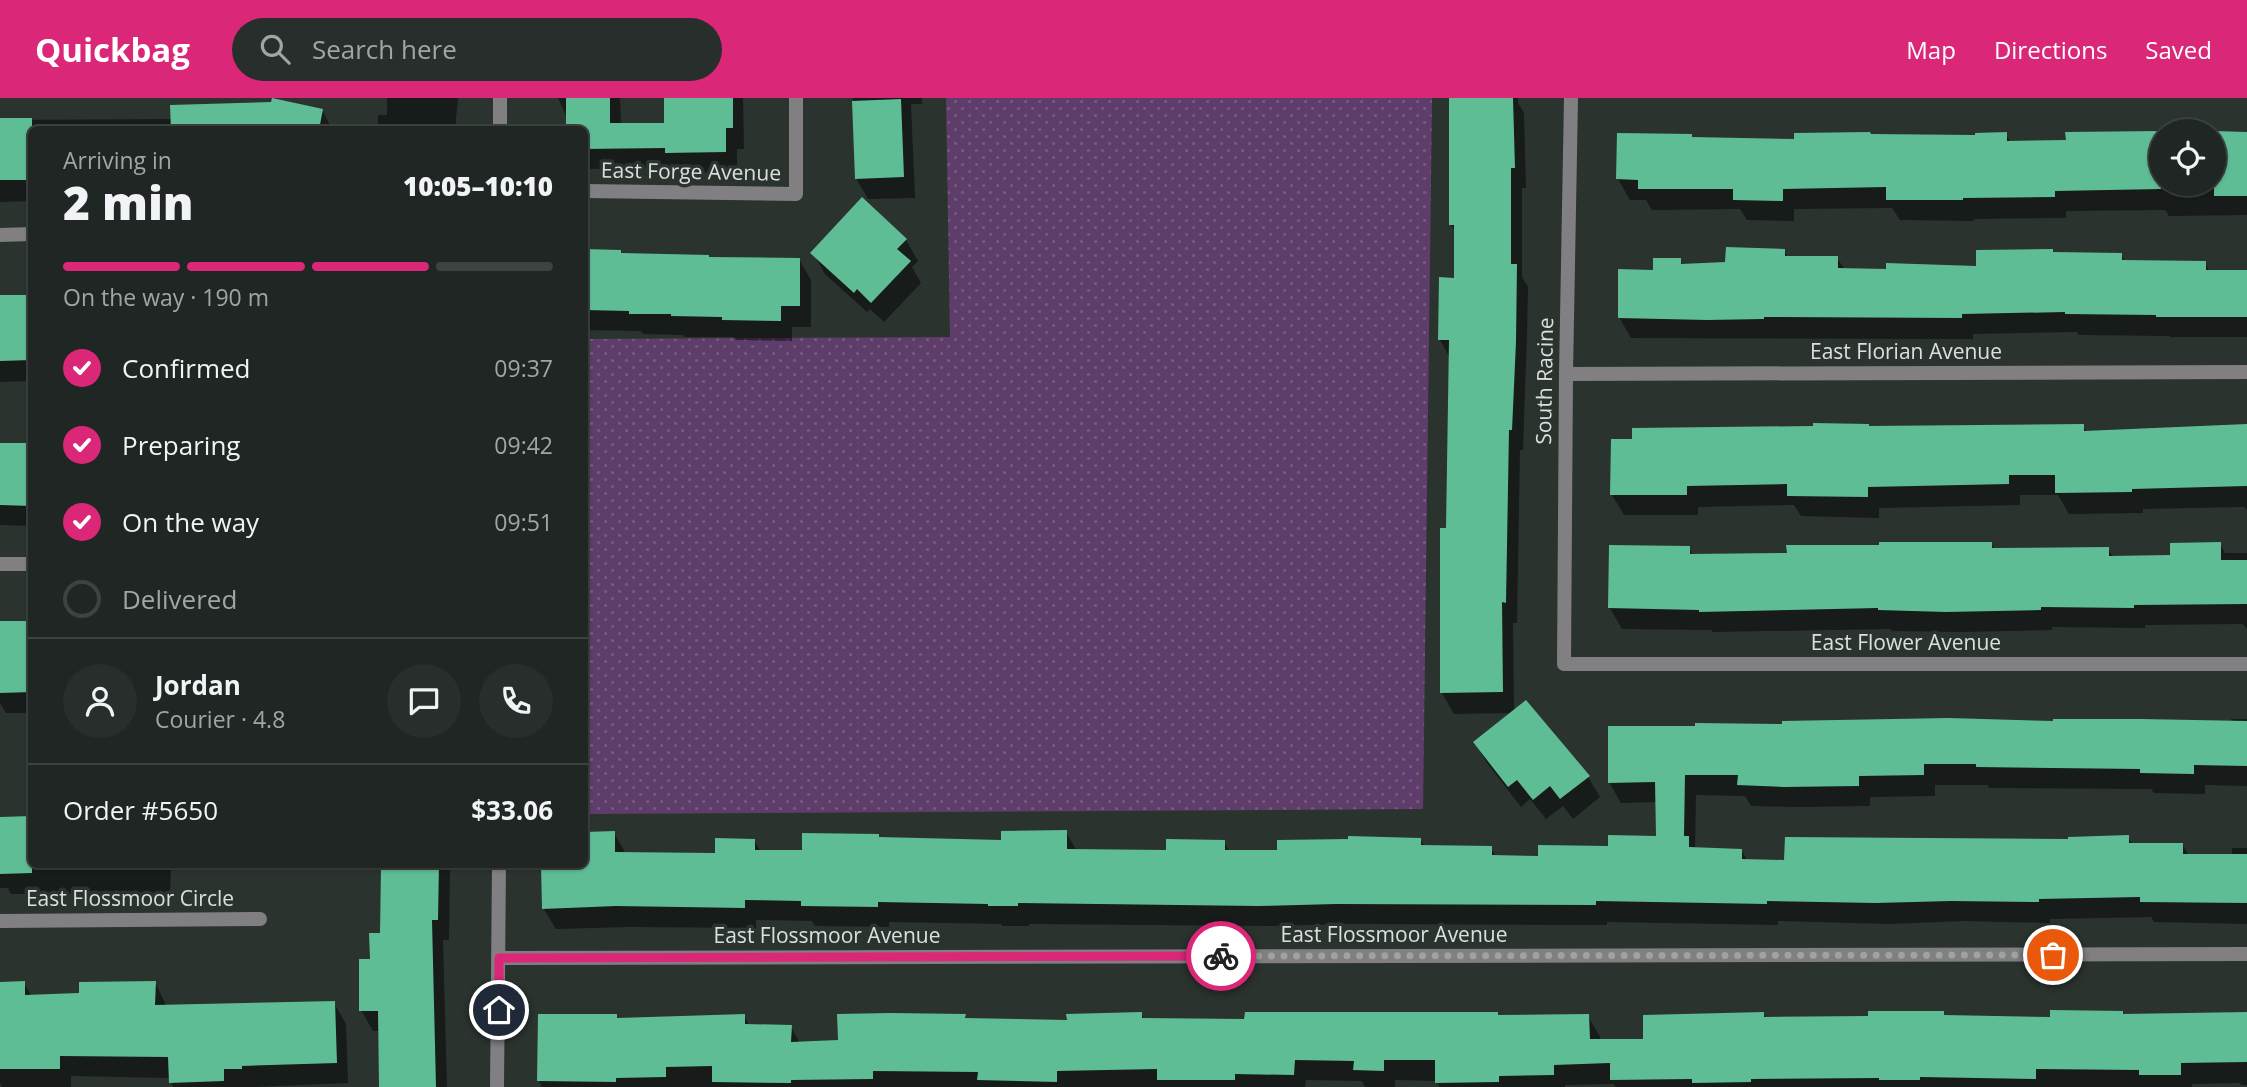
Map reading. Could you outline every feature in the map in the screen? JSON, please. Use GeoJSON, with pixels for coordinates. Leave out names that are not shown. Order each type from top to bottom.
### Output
{"type":"FeatureCollection","features":[{"type":"Feature","properties":{"kind":"street"},"geometry":{"type":"LineString","coordinates":[[500,98],[500,126]]}},
{"type":"Feature","properties":{"kind":"street","name":"East Forge Avenue"},"geometry":{"type":"LineString","coordinates":[[588,191],[796,194],[796,98]]}},
{"type":"Feature","properties":{"kind":"street","name":"South Racine"},"geometry":{"type":"LineString","coordinates":[[1564,664],[1571,98]]}},
{"type":"Feature","properties":{"kind":"street"},"geometry":{"type":"LineString","coordinates":[[0,235],[28,234]]}},
{"type":"Feature","properties":{"kind":"street","name":"East Florian Avenue"},"geometry":{"type":"LineString","coordinates":[[1566,374],[2247,372]]}},
{"type":"Feature","properties":{"kind":"street"},"geometry":{"type":"LineString","coordinates":[[0,564],[28,564]]}},
{"type":"Feature","properties":{"kind":"street","name":"East Flower Avenue"},"geometry":{"type":"LineString","coordinates":[[1564,664],[2247,664]]}},
{"type":"Feature","properties":{"kind":"street"},"geometry":{"type":"LineString","coordinates":[[498,1087],[499,868]]}},
{"type":"Feature","properties":{"kind":"street","name":"East Flossmoor Circle"},"geometry":{"type":"LineString","coordinates":[[0,921],[260,919]]}},
{"type":"Feature","properties":{"kind":"street","name":"East Flossmoor Avenue"},"geometry":{"type":"LineString","coordinates":[[499,958],[2247,954]]}},
{"type":"Feature","properties":{"kind":"shaded area"},"geometry":{"type":"Polygon","coordinates":[[[946,98],[1432,98],[1423,809],[588,814],[588,339],[950,337],[946,98]]]}},
{"type":"Feature","properties":{"kind":"building"},"geometry":{"type":"Polygon","coordinates":[[[272,98],[323,109],[320,126],[171,126],[170,105],[271,102],[272,98]]]}},
{"type":"Feature","properties":{"kind":"building"},"geometry":{"type":"Polygon","coordinates":[[[566,98],[610,98],[610,123],[664,123],[664,98],[733,98],[733,128],[726,128],[726,152],[665,153],[665,148],[588,149],[588,126],[566,126],[566,98]]]}},
{"type":"Feature","properties":{"kind":"building"},"geometry":{"type":"Polygon","coordinates":[[[1449,98],[1513,98],[1515,168],[1511,168],[1511,264],[1517,264],[1516,342],[1512,430],[1509,430],[1506,603],[1502,602],[1503,692],[1440,693],[1440,528],[1446,528],[1449,340],[1438,340],[1439,277],[1454,278],[1454,225],[1449,225],[1449,98]]]}},
{"type":"Feature","properties":{"kind":"building"},"geometry":{"type":"Polygon","coordinates":[[[901,99],[904,177],[855,179],[852,101],[901,99]]]}},
{"type":"Feature","properties":{"kind":"building"},"geometry":{"type":"Polygon","coordinates":[[[0,118],[32,118],[32,126],[28,126],[28,180],[0,180],[0,118]]]}},
{"type":"Feature","properties":{"kind":"building"},"geometry":{"type":"Polygon","coordinates":[[[2149,131],[2149,189],[2055,191],[2055,197],[1886,200],[1886,187],[1783,189],[1783,201],[1733,200],[1733,189],[1638,189],[1638,180],[1616,179],[1617,133],[1794,139],[1794,133],[1975,135],[2007,132],[2007,141],[2066,140],[2065,132],[2149,131]]]}},
{"type":"Feature","properties":{"kind":"building"},"geometry":{"type":"Polygon","coordinates":[[[2226,131],[2247,132],[2247,196],[2226,196],[2226,131]]]}},
{"type":"Feature","properties":{"kind":"building"},"geometry":{"type":"Polygon","coordinates":[[[862,197],[907,239],[897,249],[911,261],[871,303],[857,289],[854,293],[810,253],[862,197]]]}},
{"type":"Feature","properties":{"kind":"building"},"geometry":{"type":"Polygon","coordinates":[[[1726,247],[1785,249],[1785,256],[1838,256],[1838,268],[1886,269],[1886,263],[1976,266],[1976,250],[2053,249],[2053,252],[2122,253],[2122,260],[2206,261],[2206,270],[2247,270],[2247,317],[2156,317],[2065,312],[1962,314],[1962,318],[1618,318],[1618,269],[1653,270],[1653,258],[1681,258],[1681,264],[1725,262],[1726,247]]]}},
{"type":"Feature","properties":{"kind":"building"},"geometry":{"type":"Polygon","coordinates":[[[588,249],[709,257],[800,258],[800,306],[781,306],[781,321],[629,314],[629,311],[588,310],[588,249]]]}},
{"type":"Feature","properties":{"kind":"building"},"geometry":{"type":"Polygon","coordinates":[[[0,295],[28,295],[28,360],[0,361],[0,295]]]}},
{"type":"Feature","properties":{"kind":"building"},"geometry":{"type":"Polygon","coordinates":[[[1813,423],[1869,426],[2084,424],[2084,431],[2247,424],[2247,486],[2055,493],[2055,475],[2009,475],[2009,484],[1868,487],[1868,497],[1787,496],[1787,484],[1687,486],[1687,495],[1610,495],[1611,439],[1632,439],[1632,428],[1813,426],[1813,423]]]}},
{"type":"Feature","properties":{"kind":"building"},"geometry":{"type":"Polygon","coordinates":[[[0,443],[28,443],[28,506],[0,505],[0,443]]]}},
{"type":"Feature","properties":{"kind":"building"},"geometry":{"type":"Polygon","coordinates":[[[1879,542],[1992,542],[1992,548],[2109,547],[2109,556],[2170,555],[2170,543],[2221,542],[2221,560],[2247,560],[2247,604],[2134,605],[2134,608],[2041,607],[2041,610],[1946,612],[1878,608],[1699,612],[1608,608],[1609,545],[1690,546],[1690,554],[1787,553],[1786,545],[1879,545],[1879,542]]]}},
{"type":"Feature","properties":{"kind":"building"},"geometry":{"type":"Polygon","coordinates":[[[0,621],[28,621],[28,692],[0,693],[0,621]]]}},
{"type":"Feature","properties":{"kind":"building"},"geometry":{"type":"Polygon","coordinates":[[[1526,700],[1590,776],[1560,799],[1550,786],[1533,800],[1517,780],[1508,787],[1473,742],[1526,700]]]}},
{"type":"Feature","properties":{"kind":"building"},"geometry":{"type":"Polygon","coordinates":[[[1949,718],[2247,721],[2247,766],[2194,765],[2194,774],[2140,773],[2140,769],[1924,764],[1924,775],[1859,776],[1859,786],[1783,787],[1737,785],[1738,775],[1685,775],[1684,836],[1689,836],[1689,847],[1742,849],[1742,859],[1784,860],[1785,837],[2068,839],[2129,835],[2129,843],[2183,843],[2183,854],[2247,854],[2247,903],[2140,902],[2140,897],[2039,899],[2039,902],[1767,901],[1767,904],[1596,901],[1596,905],[1258,906],[1018,903],[1018,906],[988,906],[878,902],[878,907],[801,906],[801,901],[745,900],[745,908],[616,906],[542,909],[541,868],[588,868],[588,832],[615,831],[615,852],[715,853],[715,838],[755,839],[755,850],[802,850],[802,833],[1001,840],[1001,831],[1067,830],[1067,849],[1166,850],[1166,839],[1225,840],[1225,850],[1277,850],[1277,840],[1348,839],[1348,836],[1421,838],[1421,845],[1492,846],[1492,855],[1538,856],[1538,845],[1608,846],[1608,835],[1656,836],[1655,782],[1608,783],[1608,726],[1782,724],[1782,721],[1949,718]]]}},
{"type":"Feature","properties":{"kind":"building"},"geometry":{"type":"Polygon","coordinates":[[[28,816],[28,868],[32,868],[32,873],[0,874],[0,817],[28,816]]]}},
{"type":"Feature","properties":{"kind":"building"},"geometry":{"type":"Polygon","coordinates":[[[381,868],[439,868],[438,920],[432,920],[436,1087],[379,1087],[378,1011],[359,1011],[359,959],[370,959],[369,933],[380,933],[381,868]]]}},
{"type":"Feature","properties":{"kind":"building"},"geometry":{"type":"Polygon","coordinates":[[[25,981],[25,995],[79,993],[79,982],[156,981],[155,1005],[335,1001],[337,1063],[242,1066],[242,1069],[224,1069],[224,1081],[169,1083],[168,1057],[60,1056],[60,1069],[0,1069],[0,982],[25,981]]]}},
{"type":"Feature","properties":{"kind":"building"},"geometry":{"type":"Polygon","coordinates":[[[2050,1010],[2123,1011],[2123,1014],[2247,1012],[2247,1062],[2181,1063],[2181,1075],[2139,1075],[2139,1070],[2036,1069],[2036,1079],[1920,1077],[1920,1080],[1751,1079],[1751,1082],[1692,1083],[1692,1079],[1610,1080],[1610,1063],[1554,1065],[1554,1075],[1499,1076],[1499,1082],[1435,1083],[1435,1060],[1384,1060],[1384,1071],[1353,1070],[1354,1061],[1295,1060],[1294,1075],[1235,1074],[1235,1080],[1157,1080],[1157,1069],[1057,1071],[1057,1082],[977,1080],[978,1072],[873,1071],[873,1079],[791,1080],[791,1083],[712,1082],[712,1066],[666,1067],[666,1077],[616,1078],[616,1082],[537,1081],[538,1014],[617,1014],[617,1018],[745,1014],[745,1024],[792,1025],[791,1042],[838,1040],[837,1014],[966,1014],[965,1018],[1067,1020],[1066,1014],[1142,1012],[1142,1018],[1244,1019],[1245,1012],[1589,1014],[1590,1039],[1643,1039],[1643,1015],[1764,1012],[1764,1017],[1868,1016],[1868,1011],[1944,1011],[1944,1015],[2050,1017],[2050,1010]]]}},
{"type":"Feature","properties":{"kind":"way so far"},"geometry":{"type":"LineString","coordinates":[[1221,956],[2053,955]]}},
{"type":"Feature","properties":{"kind":"route"},"geometry":{"type":"LineString","coordinates":[[499,1010],[499,958],[1221,956]]}}]}
